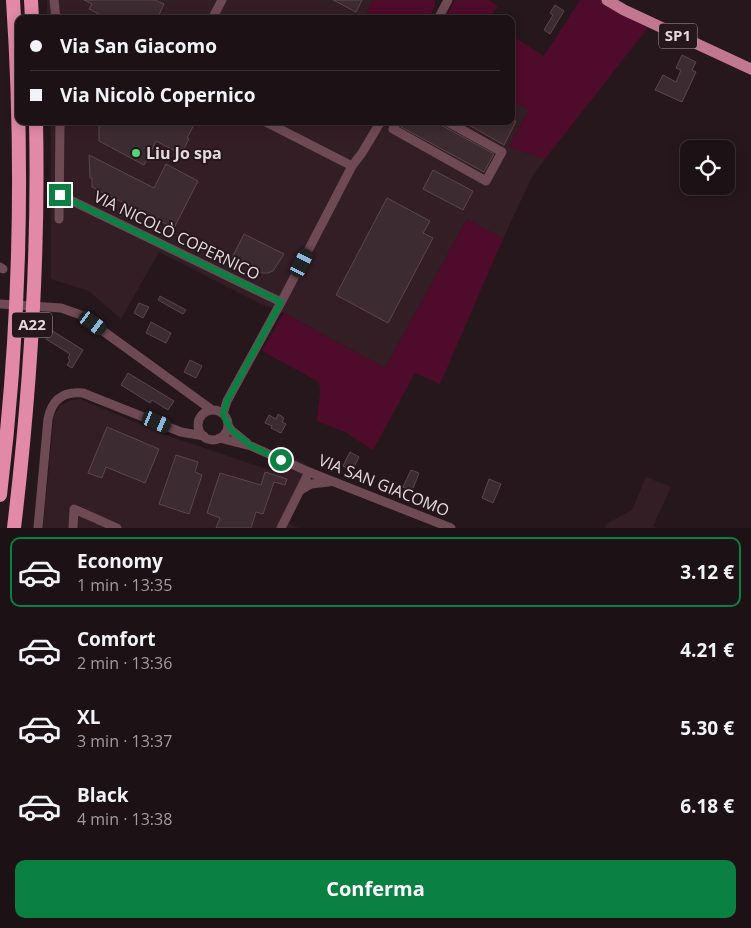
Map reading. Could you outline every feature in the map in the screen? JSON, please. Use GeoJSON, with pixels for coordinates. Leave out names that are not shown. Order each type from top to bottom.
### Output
{"type":"FeatureCollection","features":[{"type":"Feature","properties":{"kind":"highway","name":"A22"},"geometry":{"type":"LineString","coordinates":[[14,0],[15,29]]}},
{"type":"Feature","properties":{"kind":"highway"},"geometry":{"type":"LineString","coordinates":[[31,0],[32,15]]}},
{"type":"Feature","properties":{"kind":"highway","name":"A22"},"geometry":{"type":"LineString","coordinates":[[0,496],[8,425],[17,260],[18,125]]}},
{"type":"Feature","properties":{"kind":"highway","name":"A22"},"geometry":{"type":"LineString","coordinates":[[14,528],[25,426],[34,298],[36,125]]}},
{"type":"Feature","properties":{"kind":"main road","name":"SP1"},"geometry":{"type":"LineString","coordinates":[[606,0],[751,69]]}},
{"type":"Feature","properties":{"kind":"street"},"geometry":{"type":"LineString","coordinates":[[54,0],[56,15]]}},
{"type":"Feature","properties":{"kind":"street"},"geometry":{"type":"LineString","coordinates":[[214,15],[222,0]]}},
{"type":"Feature","properties":{"kind":"street"},"geometry":{"type":"LineString","coordinates":[[440,15],[448,0]]}},
{"type":"Feature","properties":{"kind":"street"},"geometry":{"type":"LineString","coordinates":[[59,219],[60,125]]}},
{"type":"Feature","properties":{"kind":"street"},"geometry":{"type":"LineString","coordinates":[[272,125],[352,166]]}},
{"type":"Feature","properties":{"kind":"street"},"geometry":{"type":"LineString","coordinates":[[174,429],[192,428],[200,418],[217,411],[227,401],[352,166],[379,125]]}},
{"type":"Feature","properties":{"kind":"street"},"geometry":{"type":"LineString","coordinates":[[394,125],[392,129],[486,181],[502,152],[453,125]]}},
{"type":"Feature","properties":{"kind":"street","name":"VIA NICOLÒ COPERNICO"},"geometry":{"type":"LineString","coordinates":[[60,195],[281,302]]}},
{"type":"Feature","properties":{"kind":"street"},"geometry":{"type":"LineString","coordinates":[[0,304],[54,307],[69,310],[80,315],[227,419],[228,425],[225,433],[219,438],[213,439],[181,432],[83,393],[70,393],[59,397],[52,407],[48,419],[38,528]]}},
{"type":"Feature","properties":{"kind":"street"},"geometry":{"type":"LineString","coordinates":[[199,400],[199,430],[204,436]]}},
{"type":"Feature","properties":{"kind":"street","name":"VIA SAN GIACOMO"},"geometry":{"type":"LineString","coordinates":[[228,425],[231,430],[251,446]]}},
{"type":"Feature","properties":{"kind":"street","name":"VIA SAN GIACOMO"},"geometry":{"type":"LineString","coordinates":[[219,438],[251,446],[309,472],[451,528]]}},
{"type":"Feature","properties":{"kind":"street"},"geometry":{"type":"LineString","coordinates":[[281,528],[309,472]]}},
{"type":"Feature","properties":{"kind":"street"},"geometry":{"type":"LineString","coordinates":[[299,492],[311,484],[334,482]]}},
{"type":"Feature","properties":{"kind":"street"},"geometry":{"type":"LineString","coordinates":[[73,528],[74,509],[117,528]]}},
{"type":"Feature","properties":{"kind":"shaded area"},"geometry":{"type":"Polygon","coordinates":[[[47,0],[373,0],[365,15],[47,15],[47,0]]]}},
{"type":"Feature","properties":{"kind":"shaded area"},"geometry":{"type":"Polygon","coordinates":[[[373,0],[435,0],[435,6],[430,15],[365,15],[373,0]]]}},
{"type":"Feature","properties":{"kind":"shaded area"},"geometry":{"type":"Polygon","coordinates":[[[455,0],[489,0],[498,7],[491,15],[447,15],[455,0]]]}},
{"type":"Feature","properties":{"kind":"shaded area"},"geometry":{"type":"Polygon","coordinates":[[[580,0],[603,0],[651,24],[545,159],[509,147],[529,110],[515,102],[515,38],[544,56],[580,0]]]}},
{"type":"Feature","properties":{"kind":"shaded area"},"geometry":{"type":"Polygon","coordinates":[[[515,102],[529,110],[509,147],[545,159],[533,175],[503,239],[467,219],[385,368],[284,313],[261,304],[159,252],[121,319],[89,291],[51,279],[51,125],[515,125],[515,102]]]}},
{"type":"Feature","properties":{"kind":"shaded area"},"geometry":{"type":"Polygon","coordinates":[[[467,219],[503,239],[440,384],[415,373],[373,450],[345,432],[317,421],[320,392],[319,382],[262,351],[284,313],[385,368],[467,219]]]}},
{"type":"Feature","properties":{"kind":"shaded area"},"geometry":{"type":"Polygon","coordinates":[[[80,399],[166,435],[275,472],[283,452],[315,469],[289,524],[299,528],[43,528],[54,415],[61,405],[71,400],[80,399]]]}},
{"type":"Feature","properties":{"kind":"shaded area"},"geometry":{"type":"Polygon","coordinates":[[[646,477],[671,487],[653,526],[657,528],[605,528],[606,524],[632,510],[646,477]]]}},
{"type":"Feature","properties":{"kind":"building"},"geometry":{"type":"Polygon","coordinates":[[[84,0],[155,0],[164,4],[159,15],[101,15],[89,9],[92,4],[84,0]]]}},
{"type":"Feature","properties":{"kind":"building"},"geometry":{"type":"Polygon","coordinates":[[[333,0],[362,0],[356,12],[333,0]]]}},
{"type":"Feature","properties":{"kind":"building"},"geometry":{"type":"Polygon","coordinates":[[[555,5],[564,11],[550,34],[544,30],[553,15],[550,13],[555,5]]]}},
{"type":"Feature","properties":{"kind":"building"},"geometry":{"type":"Polygon","coordinates":[[[682,55],[696,62],[692,70],[696,72],[682,102],[655,90],[663,75],[676,82],[681,70],[676,68],[682,55]]]}},
{"type":"Feature","properties":{"kind":"building","name":"Liu Jo spa"},"geometry":{"type":"Polygon","coordinates":[[[99,125],[194,125],[181,154],[156,141],[144,165],[99,141],[99,125]]]}},
{"type":"Feature","properties":{"kind":"building"},"geometry":{"type":"Polygon","coordinates":[[[402,125],[442,125],[494,154],[484,172],[401,127],[402,125]]]}},
{"type":"Feature","properties":{"kind":"building"},"geometry":{"type":"Polygon","coordinates":[[[469,125],[514,125],[504,145],[469,125]]]}},
{"type":"Feature","properties":{"kind":"building"},"geometry":{"type":"Polygon","coordinates":[[[89,155],[154,188],[166,164],[198,181],[174,228],[92,187],[89,155]]]}},
{"type":"Feature","properties":{"kind":"building"},"geometry":{"type":"Polygon","coordinates":[[[433,170],[473,191],[463,210],[423,189],[433,170]]]}},
{"type":"Feature","properties":{"kind":"building"},"geometry":{"type":"Polygon","coordinates":[[[387,198],[430,221],[423,233],[433,238],[388,323],[336,295],[387,198]]]}},
{"type":"Feature","properties":{"kind":"building"},"geometry":{"type":"Polygon","coordinates":[[[244,234],[284,254],[273,271],[262,273],[232,258],[244,234]]]}},
{"type":"Feature","properties":{"kind":"building"},"geometry":{"type":"Polygon","coordinates":[[[160,296],[186,310],[183,314],[158,300],[160,296]]]}},
{"type":"Feature","properties":{"kind":"building"},"geometry":{"type":"Polygon","coordinates":[[[139,303],[149,307],[143,318],[134,313],[139,303]]]}},
{"type":"Feature","properties":{"kind":"building"},"geometry":{"type":"Polygon","coordinates":[[[151,322],[171,333],[166,343],[146,333],[151,322]]]}},
{"type":"Feature","properties":{"kind":"building"},"geometry":{"type":"Polygon","coordinates":[[[51,330],[83,350],[72,368],[67,365],[70,360],[68,358],[70,354],[46,339],[51,330]]]}},
{"type":"Feature","properties":{"kind":"building"},"geometry":{"type":"Polygon","coordinates":[[[190,360],[202,366],[196,378],[184,372],[190,360]]]}},
{"type":"Feature","properties":{"kind":"building"},"geometry":{"type":"Polygon","coordinates":[[[128,373],[174,401],[168,410],[152,400],[150,403],[121,385],[128,373]]]}},
{"type":"Feature","properties":{"kind":"building"},"geometry":{"type":"Polygon","coordinates":[[[278,414],[284,418],[282,422],[286,424],[281,433],[265,423],[269,415],[276,419],[278,414]]]}},
{"type":"Feature","properties":{"kind":"building"},"geometry":{"type":"Polygon","coordinates":[[[107,427],[159,449],[145,483],[106,467],[102,478],[88,473],[107,427]]]}},
{"type":"Feature","properties":{"kind":"building"},"geometry":{"type":"Polygon","coordinates":[[[350,452],[359,457],[352,471],[343,466],[350,452]]]}},
{"type":"Feature","properties":{"kind":"building"},"geometry":{"type":"Polygon","coordinates":[[[176,455],[198,462],[195,472],[202,475],[189,514],[159,504],[176,455]]]}},
{"type":"Feature","properties":{"kind":"building"},"geometry":{"type":"Polygon","coordinates":[[[411,470],[419,473],[412,491],[403,487],[411,470]]]}},
{"type":"Feature","properties":{"kind":"building"},"geometry":{"type":"Polygon","coordinates":[[[265,472],[287,479],[285,485],[274,482],[263,514],[256,512],[251,528],[216,528],[220,518],[207,513],[220,473],[261,485],[265,472]]]}},
{"type":"Feature","properties":{"kind":"building"},"geometry":{"type":"Polygon","coordinates":[[[489,479],[501,484],[493,503],[482,498],[489,479]]]}},
{"type":"Feature","properties":{"kind":"place","name":"Liu Jo spa"},"geometry":{"type":"Point","coordinates":[136,153]}},
{"type":"Feature","properties":{"kind":"route"},"geometry":{"type":"LineString","coordinates":[[60,195],[281,302],[227,401],[223,414],[231,430],[251,446],[281,460]]}}]}
